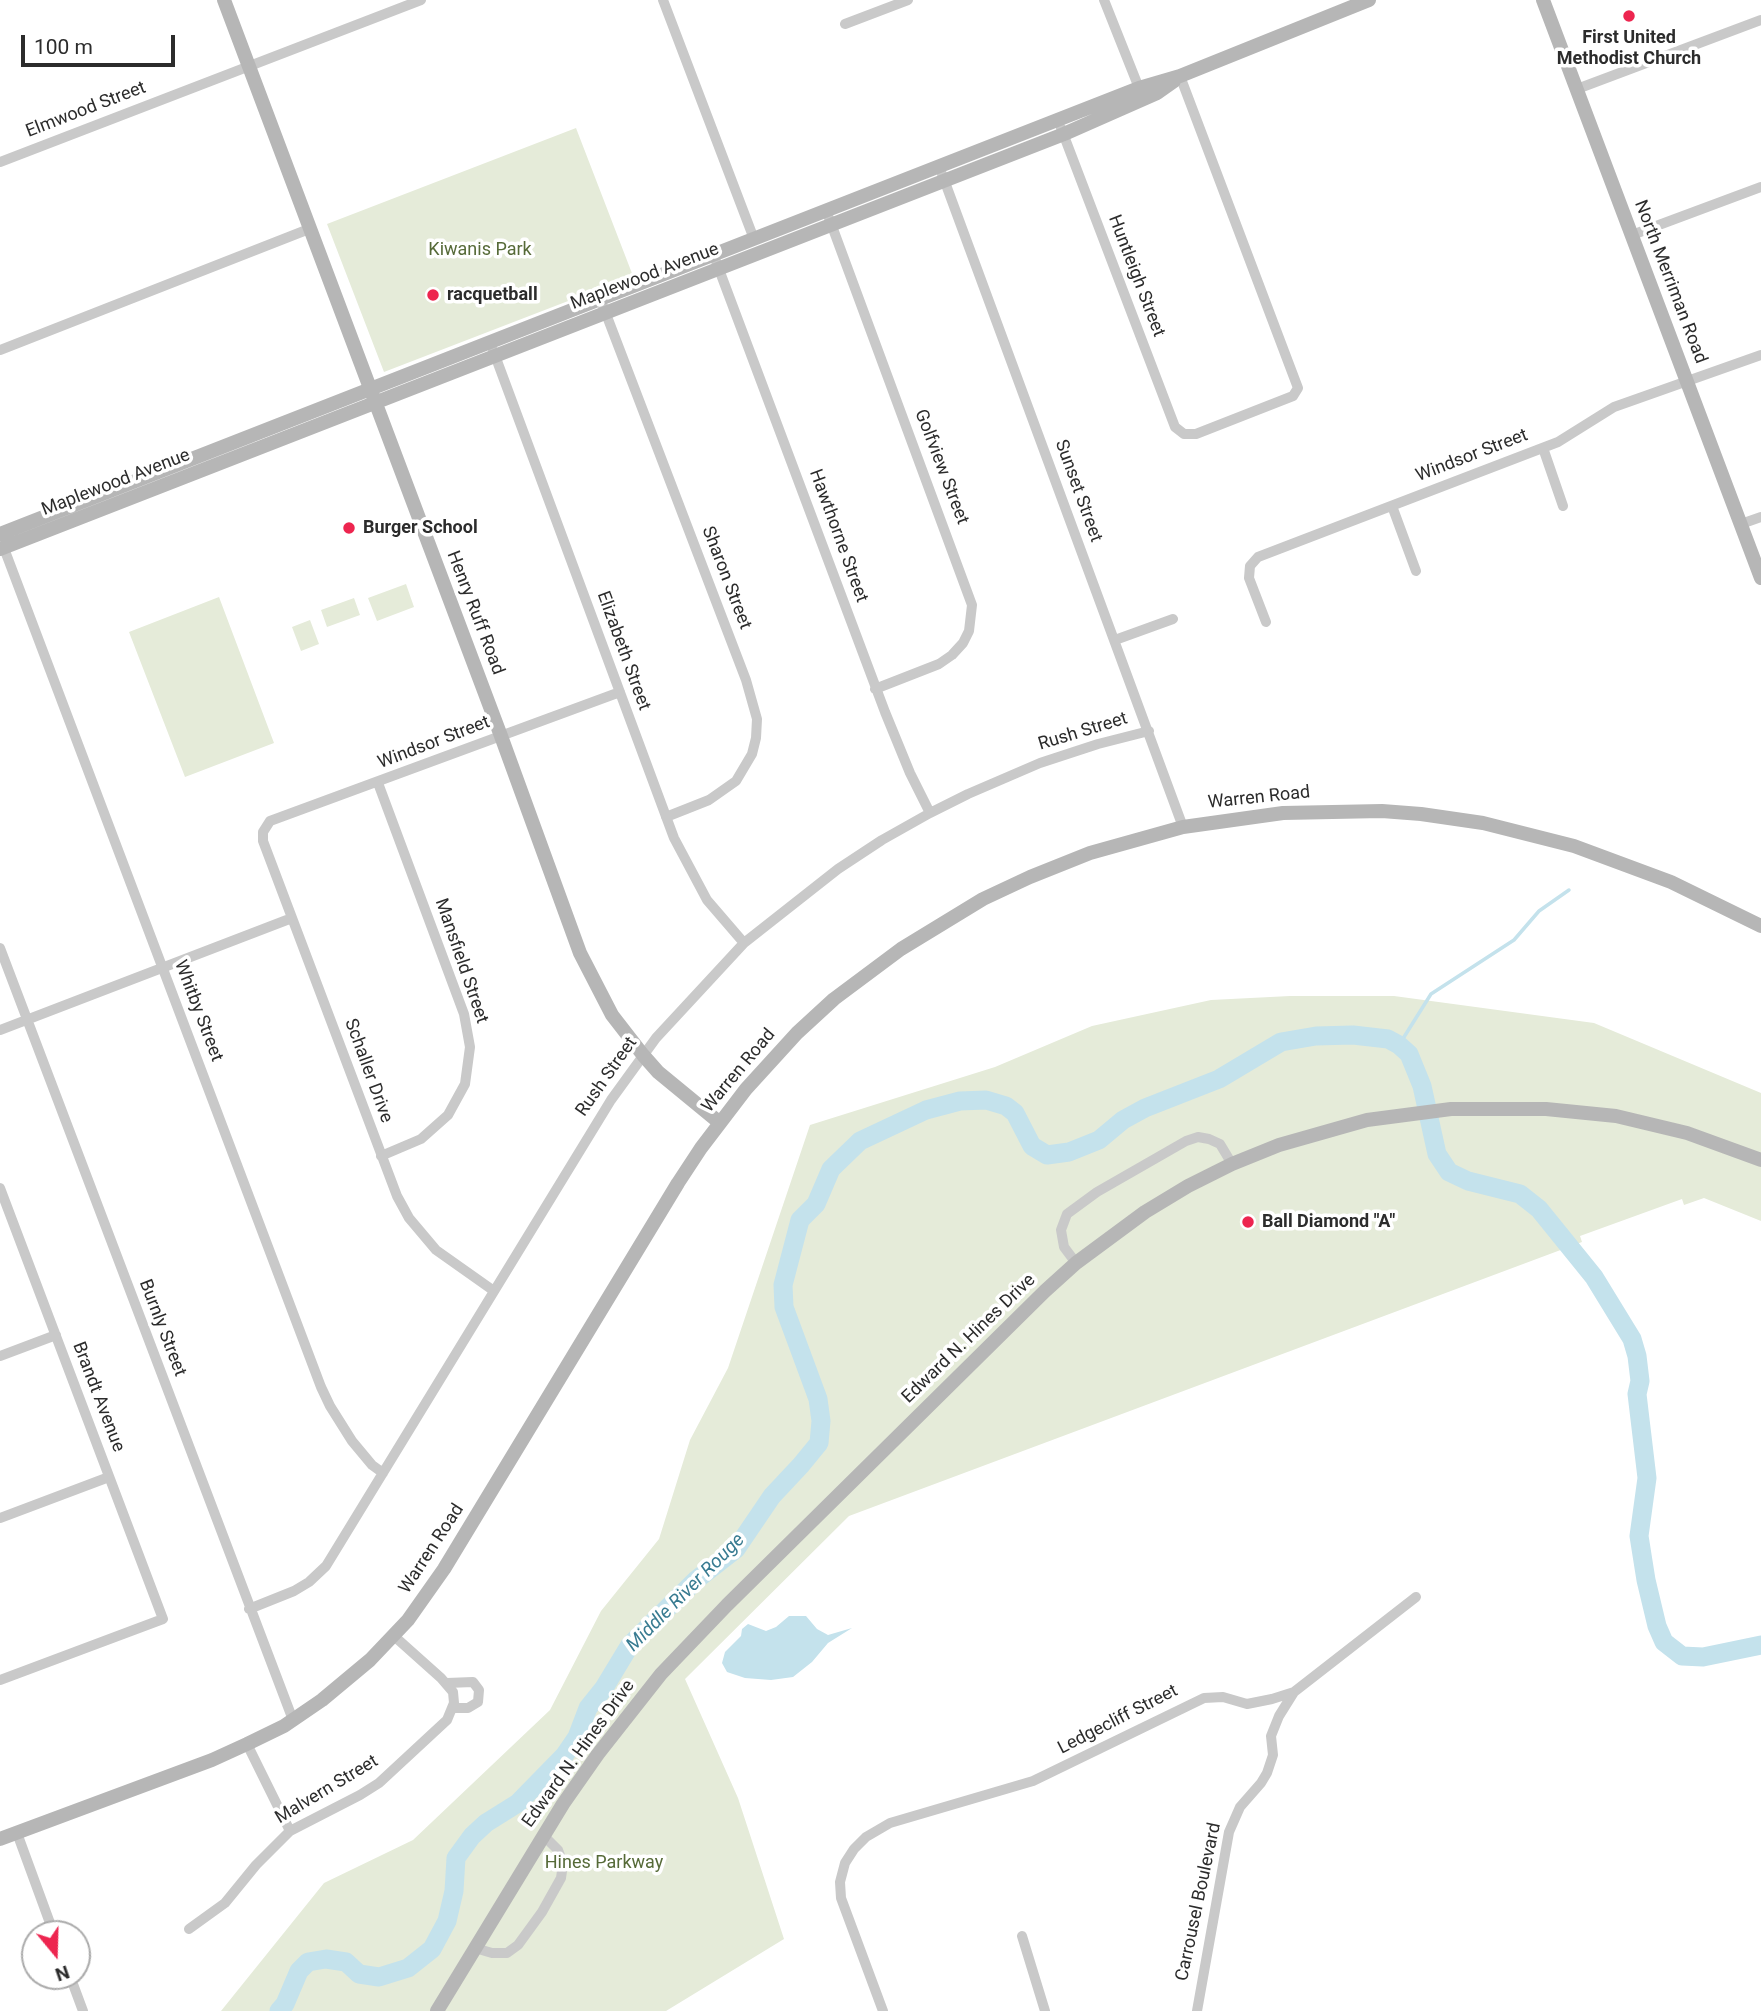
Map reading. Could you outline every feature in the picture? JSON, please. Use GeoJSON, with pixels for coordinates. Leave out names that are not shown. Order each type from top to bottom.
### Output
{"type":"FeatureCollection","features":[{"type":"Feature","properties":{"kind":"street","name":"Henry Ruff Road"},"geometry":{"type":"LineString","coordinates":[[224,0],[580,953],[607,1008],[643,1055],[658,1072],[720,1123]]}},
{"type":"Feature","properties":{"kind":"street","name":"Elmwood Street"},"geometry":{"type":"LineString","coordinates":[[0,162],[421,0]]}},
{"type":"Feature","properties":{"kind":"street"},"geometry":{"type":"LineString","coordinates":[[663,0],[754,239]]}},
{"type":"Feature","properties":{"kind":"street"},"geometry":{"type":"LineString","coordinates":[[845,24],[908,0]]}},
{"type":"Feature","properties":{"kind":"street"},"geometry":{"type":"LineString","coordinates":[[1104,0],[1139,88]]}},
{"type":"Feature","properties":{"kind":"street","name":"Maplewood Avenue"},"geometry":{"type":"LineString","coordinates":[[1061,127],[1139,88],[1180,76],[1369,0]]}},
{"type":"Feature","properties":{"kind":"street","name":"North Merriman Road"},"geometry":{"type":"LineString","coordinates":[[1544,0],[1761,578]]}},
{"type":"Feature","properties":{"kind":"street"},"geometry":{"type":"LineString","coordinates":[[1577,89],[1761,20]]}},
{"type":"Feature","properties":{"kind":"street","name":"Maplewood Avenue"},"geometry":{"type":"LineString","coordinates":[[1,542],[1061,127],[1157,93],[1180,76]]}},
{"type":"Feature","properties":{"kind":"street","name":"Huntleigh Street"},"geometry":{"type":"LineString","coordinates":[[1061,127],[1173,423],[1180,432],[1190,435],[1293,396],[1297,385],[1180,76]]}},
{"type":"Feature","properties":{"kind":"street","name":"Sunset Street"},"geometry":{"type":"LineString","coordinates":[[942,174],[1183,827]]}},
{"type":"Feature","properties":{"kind":"street"},"geometry":{"type":"LineString","coordinates":[[1632,235],[1761,187]]}},
{"type":"Feature","properties":{"kind":"street","name":"Maplewood Avenue"},"geometry":{"type":"LineString","coordinates":[[717,262],[754,239],[829,218]]}},
{"type":"Feature","properties":{"kind":"street","name":"Golfview Street"},"geometry":{"type":"LineString","coordinates":[[829,218],[972,605],[969,631],[952,655],[939,664],[876,689]]}},
{"type":"Feature","properties":{"kind":"street"},"geometry":{"type":"LineString","coordinates":[[0,350],[309,229]]}},
{"type":"Feature","properties":{"kind":"street","name":"Hawthorne Street"},"geometry":{"type":"LineString","coordinates":[[717,262],[876,689],[897,743],[930,813]]}},
{"type":"Feature","properties":{"kind":"street","name":"Sharon Street"},"geometry":{"type":"LineString","coordinates":[[604,306],[746,680],[757,719],[752,754],[736,781],[709,800],[666,817]]}},
{"type":"Feature","properties":{"kind":"street","name":"Elizabeth Street"},"geometry":{"type":"LineString","coordinates":[[493,350],[682,855],[718,914],[744,943]]}},
{"type":"Feature","properties":{"kind":"street","name":"Windsor Street"},"geometry":{"type":"LineString","coordinates":[[1266,622],[1249,578],[1252,562],[1258,557],[1565,439],[1614,407],[1761,355]]}},
{"type":"Feature","properties":{"kind":"street"},"geometry":{"type":"LineString","coordinates":[[1543,448],[1563,506]]}},
{"type":"Feature","properties":{"kind":"street"},"geometry":{"type":"LineString","coordinates":[[1392,506],[1416,571]]}},
{"type":"Feature","properties":{"kind":"street"},"geometry":{"type":"LineString","coordinates":[[1741,524],[1761,517]]}},
{"type":"Feature","properties":{"kind":"street","name":"Whitby Street"},"geometry":{"type":"LineString","coordinates":[[1,542],[321,1387],[352,1441],[372,1465],[383,1473]]}},
{"type":"Feature","properties":{"kind":"street"},"geometry":{"type":"LineString","coordinates":[[1115,640],[1173,619]]}},
{"type":"Feature","properties":{"kind":"street","name":"Windsor Street"},"geometry":{"type":"LineString","coordinates":[[264,829],[270,821],[620,692]]}},
{"type":"Feature","properties":{"kind":"street","name":"Rush Street"},"geometry":{"type":"LineString","coordinates":[[249,1609],[294,1591],[319,1573],[332,1557],[593,1127],[669,1022],[744,943],[838,869],[968,793],[1040,763],[1149,731]]}},
{"type":"Feature","properties":{"kind":"street","name":"Mansfield Street"},"geometry":{"type":"LineString","coordinates":[[377,783],[464,1014],[470,1047],[466,1084],[448,1115],[421,1139],[381,1156]]}},
{"type":"Feature","properties":{"kind":"street","name":"Warren Road"},"geometry":{"type":"LineString","coordinates":[[0,1839],[212,1760],[293,1720],[347,1681],[394,1636],[449,1562],[671,1195],[720,1123],[766,1065],[821,1011],[861,978],[925,933],[994,893],[1062,863],[1118,844],[1183,827],[1251,816],[1313,811],[1382,811],[1453,818],[1534,835],[1613,859],[1690,891],[1761,926]]}},
{"type":"Feature","properties":{"kind":"street","name":"Schaller Drive"},"geometry":{"type":"LineString","coordinates":[[264,829],[263,841],[397,1196],[423,1236],[450,1262],[494,1291]]}},
{"type":"Feature","properties":{"kind":"street"},"geometry":{"type":"LineString","coordinates":[[0,1030],[292,918]]}},
{"type":"Feature","properties":{"kind":"street","name":"Burnly Street"},"geometry":{"type":"LineString","coordinates":[[0,948],[293,1720]]}},
{"type":"Feature","properties":{"kind":"street","name":"Edward N. Hines Drive"},"geometry":{"type":"LineString","coordinates":[[437,2011],[542,1835],[598,1754],[661,1674],[784,1548],[1076,1263],[1110,1236],[1172,1195],[1232,1164],[1323,1131],[1367,1120],[1451,1109],[1546,1109],[1616,1116],[1687,1133],[1761,1160]]}},
{"type":"Feature","properties":{"kind":"street"},"geometry":{"type":"LineString","coordinates":[[1076,1263],[1064,1247],[1061,1230],[1067,1214],[1097,1192],[1186,1141],[1198,1137],[1220,1144],[1232,1164]]}},
{"type":"Feature","properties":{"kind":"street","name":"Brandt Avenue"},"geometry":{"type":"LineString","coordinates":[[0,1681],[163,1619],[1,1191]]}},
{"type":"Feature","properties":{"kind":"street"},"geometry":{"type":"LineString","coordinates":[[0,1356],[55,1335]]}},
{"type":"Feature","properties":{"kind":"street"},"geometry":{"type":"LineString","coordinates":[[0,1518],[109,1477]]}},
{"type":"Feature","properties":{"kind":"street","name":"Ledgecliff Street"},"geometry":{"type":"LineString","coordinates":[[883,2011],[843,1908],[840,1882],[845,1863],[866,1837],[883,1826],[1033,1781],[1204,1698],[1223,1697],[1247,1703],[1294,1692],[1416,1597]]}},
{"type":"Feature","properties":{"kind":"street","name":"Malvern Street"},"geometry":{"type":"LineString","coordinates":[[189,1929],[225,1903],[264,1856],[290,1831],[379,1783],[447,1720],[453,1708],[468,1709],[478,1702],[479,1690],[472,1682],[447,1683],[394,1636]]}},
{"type":"Feature","properties":{"kind":"street"},"geometry":{"type":"LineString","coordinates":[[447,1683],[453,1692],[453,1708]]}},
{"type":"Feature","properties":{"kind":"street","name":"Carrousel Boulevard"},"geometry":{"type":"LineString","coordinates":[[1196,2011],[1229,1832],[1240,1807],[1267,1773],[1273,1755],[1272,1736],[1279,1716],[1294,1692]]}},
{"type":"Feature","properties":{"kind":"street"},"geometry":{"type":"LineString","coordinates":[[247,1744],[290,1831]]}},
{"type":"Feature","properties":{"kind":"street"},"geometry":{"type":"LineString","coordinates":[[17,1833],[49,1920]]}},
{"type":"Feature","properties":{"kind":"street"},"geometry":{"type":"LineString","coordinates":[[475,1948],[492,1953],[507,1952],[518,1945],[542,1912],[561,1878],[563,1864],[558,1850],[542,1835]]}},
{"type":"Feature","properties":{"kind":"street"},"geometry":{"type":"LineString","coordinates":[[1022,1936],[1045,2011]]}},
{"type":"Feature","properties":{"kind":"street"},"geometry":{"type":"LineString","coordinates":[[75,1990],[83,2011]]}},
{"type":"Feature","properties":{"kind":"green space","name":"Kiwanis Park"},"geometry":{"type":"Polygon","coordinates":[[[576,128],[633,276],[384,372],[327,224],[576,128]]]}},
{"type":"Feature","properties":{"kind":"green space"},"geometry":{"type":"Polygon","coordinates":[[[406,584],[414,607],[377,621],[368,598],[406,584]]]}},
{"type":"Feature","properties":{"kind":"green space"},"geometry":{"type":"Polygon","coordinates":[[[219,597],[274,743],[185,777],[129,632],[219,597]]]}},
{"type":"Feature","properties":{"kind":"green space"},"geometry":{"type":"Polygon","coordinates":[[[354,598],[360,615],[327,627],[321,610],[354,598]]]}},
{"type":"Feature","properties":{"kind":"green space"},"geometry":{"type":"Polygon","coordinates":[[[310,620],[319,644],[301,651],[292,627],[310,620]]]}},
{"type":"Feature","properties":{"kind":"green space","name":"Hines Parkway"},"geometry":{"type":"Polygon","coordinates":[[[1290,996],[1394,996],[1594,1023],[1761,1093],[1761,1221],[1704,1198],[1684,1205],[1682,1199],[1580,1236],[1582,1242],[849,1516],[685,1679],[738,1798],[784,1939],[666,2011],[221,2011],[324,1883],[413,1840],[550,1710],[601,1611],[659,1539],[690,1440],[728,1368],[810,1125],[995,1067],[1092,1026],[1211,1000],[1290,996]]]}},
{"type":"Feature","properties":{"kind":"water"},"geometry":{"type":"Polygon","coordinates":[[[789,1616],[806,1616],[817,1629],[828,1635],[852,1628],[828,1643],[812,1662],[793,1677],[771,1680],[745,1678],[727,1672],[722,1663],[725,1652],[741,1636],[742,1629],[748,1624],[766,1631],[776,1627],[789,1616]]]}},
{"type":"Feature","properties":{"kind":"waterway"},"geometry":{"type":"LineString","coordinates":[[1399,1045],[1431,994],[1514,940],[1539,911],[1569,890]]}},
{"type":"Feature","properties":{"kind":"waterway","name":"Middle River Rouge"},"geometry":{"type":"LineString","coordinates":[[279,2011],[285,2004],[299,1971],[308,1962],[326,1959],[346,1962],[359,1974],[379,1977],[408,1968],[432,1949],[447,1921],[454,1891],[456,1858],[472,1836],[486,1823],[518,1803],[564,1756],[577,1737],[588,1708],[604,1688],[630,1645],[696,1580],[736,1549],[772,1496],[819,1443],[821,1421],[818,1399],[784,1307],[783,1285],[800,1220],[816,1204],[831,1169],[860,1141],[926,1110],[960,1101],[986,1100],[1006,1106],[1015,1113],[1032,1146],[1047,1155],[1069,1152],[1099,1140],[1123,1120],[1145,1108],[1219,1079],[1281,1042],[1316,1036],[1353,1035],[1388,1039],[1399,1045],[1409,1054],[1422,1086],[1437,1154],[1449,1172],[1468,1181],[1520,1194],[1539,1209],[1594,1277],[1632,1339],[1640,1381],[1637,1394],[1647,1478],[1639,1536],[1646,1580],[1657,1626],[1664,1642],[1682,1656],[1703,1657],[1761,1645]]}},
{"type":"Feature","properties":{"kind":"place","name":"First United Methodist Church"},"geometry":{"type":"Point","coordinates":[1629,16]}},
{"type":"Feature","properties":{"kind":"place","name":"racquetball"},"geometry":{"type":"Point","coordinates":[433,295]}},
{"type":"Feature","properties":{"kind":"place","name":"Burger School"},"geometry":{"type":"Point","coordinates":[349,528]}},
{"type":"Feature","properties":{"kind":"place","name":"Ball Diamond \"A\""},"geometry":{"type":"Point","coordinates":[1248,1222]}}]}
